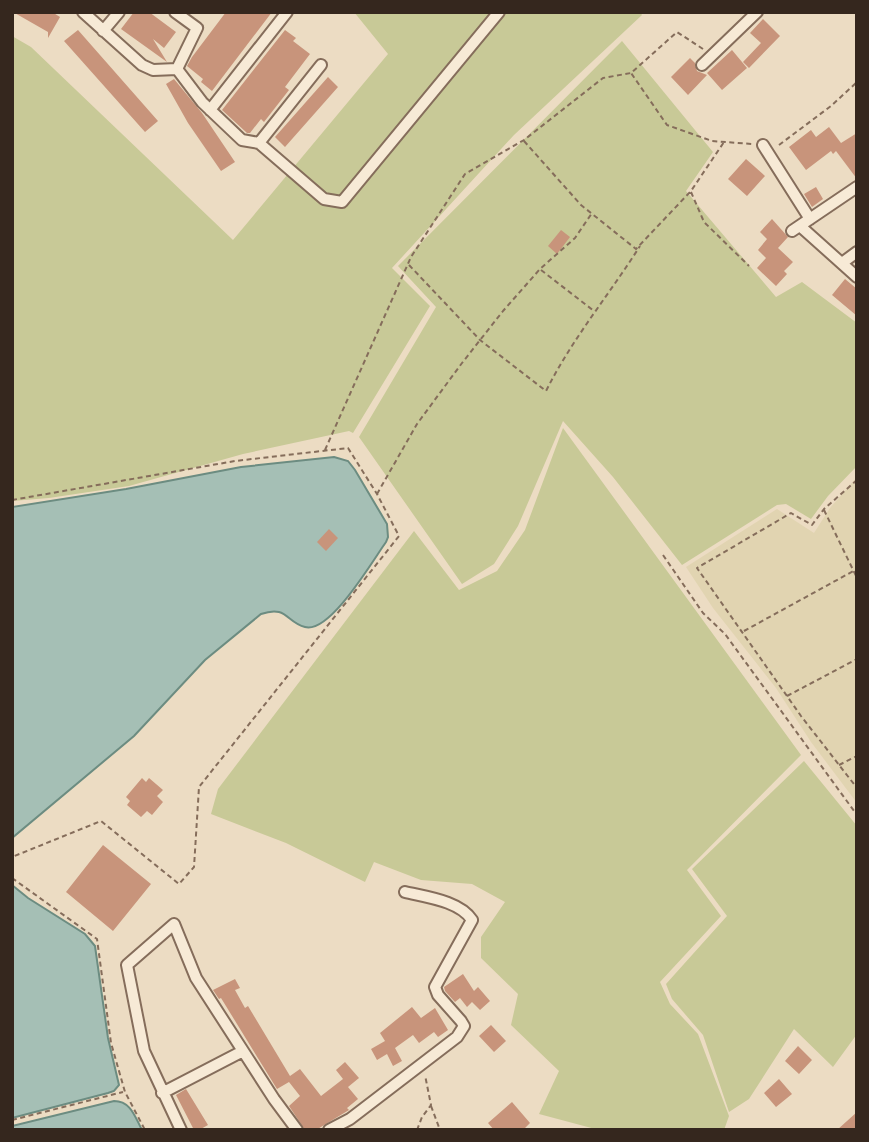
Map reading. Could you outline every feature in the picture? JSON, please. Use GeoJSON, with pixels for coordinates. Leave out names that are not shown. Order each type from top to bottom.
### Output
{"type":"FeatureCollection","features":[{"type":"Feature","properties":{"kind":"street"},"geometry":{"type":"LineString","coordinates":[[83,12],[149,70],[177,69]]}},
{"type":"Feature","properties":{"kind":"street"},"geometry":{"type":"LineString","coordinates":[[103,32],[119,12]]}},
{"type":"Feature","properties":{"kind":"street"},"geometry":{"type":"LineString","coordinates":[[175,12],[197,28],[177,69]]}},
{"type":"Feature","properties":{"kind":"street"},"geometry":{"type":"LineString","coordinates":[[210,110],[287,12]]}},
{"type":"Feature","properties":{"kind":"street"},"geometry":{"type":"LineString","coordinates":[[177,69],[210,110],[242,140],[259,143],[324,199],[342,202],[499,12]]}},
{"type":"Feature","properties":{"kind":"street"},"geometry":{"type":"LineString","coordinates":[[702,65],[757,12]]}},
{"type":"Feature","properties":{"kind":"street"},"geometry":{"type":"LineString","coordinates":[[259,143],[321,65]]}},
{"type":"Feature","properties":{"kind":"street"},"geometry":{"type":"LineString","coordinates":[[765,149],[796,195],[801,225],[857,276]]}},
{"type":"Feature","properties":{"kind":"street"},"geometry":{"type":"LineString","coordinates":[[801,225],[857,187]]}},
{"type":"Feature","properties":{"kind":"street"},"geometry":{"type":"LineString","coordinates":[[842,263],[857,252]]}},
{"type":"Feature","properties":{"kind":"street"},"geometry":{"type":"LineString","coordinates":[[329,1130],[350,1119],[463,1030],[464,1026],[438,995],[435,987],[472,919],[468,913],[449,904],[405,892]]}},
{"type":"Feature","properties":{"kind":"street"},"geometry":{"type":"LineString","coordinates":[[181,1130],[144,1051],[127,965],[174,924],[196,978],[297,1130]]}},
{"type":"Feature","properties":{"kind":"street"},"geometry":{"type":"LineString","coordinates":[[162,1093],[243,1051]]}},
{"type":"Feature","properties":{"kind":"path"},"geometry":{"type":"LineString","coordinates":[[325,451],[408,265],[465,174],[524,140],[603,78],[631,74],[677,32],[712,55]]}},
{"type":"Feature","properties":{"kind":"path"},"geometry":{"type":"LineString","coordinates":[[631,74],[667,125],[712,141],[765,149],[831,106],[857,82]]}},
{"type":"Feature","properties":{"kind":"path"},"geometry":{"type":"LineString","coordinates":[[524,140],[581,205],[636,249],[640,246]]}},
{"type":"Feature","properties":{"kind":"path"},"geometry":{"type":"LineString","coordinates":[[408,265],[480,340],[546,391],[564,355],[640,246],[691,191],[724,142]]}},
{"type":"Feature","properties":{"kind":"path"},"geometry":{"type":"LineString","coordinates":[[691,191],[704,222],[749,266]]}},
{"type":"Feature","properties":{"kind":"path"},"geometry":{"type":"LineString","coordinates":[[377,494],[417,424],[480,340],[540,269],[575,238],[592,213]]}},
{"type":"Feature","properties":{"kind":"path"},"geometry":{"type":"LineString","coordinates":[[540,269],[596,312]]}},
{"type":"Feature","properties":{"kind":"path"},"geometry":{"type":"LineString","coordinates":[[12,500],[236,461],[348,448],[399,536],[199,787],[194,867],[179,884],[101,821],[12,857]]}},
{"type":"Feature","properties":{"kind":"path"},"geometry":{"type":"LineString","coordinates":[[857,480],[824,509],[812,525],[791,513],[696,568],[787,696],[857,788]]}},
{"type":"Feature","properties":{"kind":"path"},"geometry":{"type":"LineString","coordinates":[[824,509],[857,578]]}},
{"type":"Feature","properties":{"kind":"path"},"geometry":{"type":"LineString","coordinates":[[663,555],[703,613],[724,634],[857,815]]}},
{"type":"Feature","properties":{"kind":"path"},"geometry":{"type":"LineString","coordinates":[[742,632],[855,570]]}},
{"type":"Feature","properties":{"kind":"path"},"geometry":{"type":"LineString","coordinates":[[787,696],[857,659]]}},
{"type":"Feature","properties":{"kind":"path"},"geometry":{"type":"LineString","coordinates":[[839,765],[857,756]]}},
{"type":"Feature","properties":{"kind":"path"},"geometry":{"type":"LineString","coordinates":[[12,878],[97,939],[111,1043],[125,1092],[145,1130]]}},
{"type":"Feature","properties":{"kind":"path"},"geometry":{"type":"LineString","coordinates":[[423,1064],[431,1105],[440,1130]]}},
{"type":"Feature","properties":{"kind":"path"},"geometry":{"type":"LineString","coordinates":[[12,1120],[125,1092]]}},
{"type":"Feature","properties":{"kind":"path"},"geometry":{"type":"LineString","coordinates":[[417,1130],[431,1105]]}},
{"type":"Feature","properties":{"kind":"shaded area"},"geometry":{"type":"Polygon","coordinates":[[[334,457],[348,461],[387,524],[386,542],[350,594],[326,619],[315,626],[299,625],[281,613],[261,614],[205,660],[134,736],[12,838],[12,507],[241,467],[334,457]]]}},
{"type":"Feature","properties":{"kind":"shaded area"},"geometry":{"type":"Polygon","coordinates":[[[857,477],[857,803],[811,742],[776,688],[713,608],[686,567],[777,509],[814,533],[830,508],[857,477]]]}},
{"type":"Feature","properties":{"kind":"shaded area"},"geometry":{"type":"Polygon","coordinates":[[[12,885],[85,934],[95,946],[108,1038],[119,1085],[108,1093],[12,1118],[12,885]]]}},
{"type":"Feature","properties":{"kind":"shaded area"},"geometry":{"type":"Polygon","coordinates":[[[114,1101],[128,1107],[142,1130],[12,1130],[12,1126],[114,1101]]]}},
{"type":"Feature","properties":{"kind":"green space"},"geometry":{"type":"Polygon","coordinates":[[[354,12],[640,12],[642,15],[514,135],[392,268],[430,306],[353,433],[349,431],[243,454],[129,486],[12,501],[12,36],[31,47],[233,240],[388,54],[354,12]]]}},
{"type":"Feature","properties":{"kind":"green space"},"geometry":{"type":"Polygon","coordinates":[[[622,41],[713,152],[686,191],[776,297],[802,282],[857,323],[857,466],[828,496],[811,519],[786,504],[777,505],[682,565],[613,477],[563,421],[518,526],[494,564],[462,584],[359,437],[436,307],[398,266],[622,41]]]}},
{"type":"Feature","properties":{"kind":"green space"},"geometry":{"type":"Polygon","coordinates":[[[563,428],[801,755],[687,870],[721,916],[660,982],[670,1004],[698,1034],[729,1116],[724,1130],[599,1130],[539,1114],[559,1071],[511,1025],[518,994],[481,958],[481,937],[505,902],[472,884],[421,880],[374,862],[365,882],[286,843],[211,814],[218,789],[414,531],[459,590],[497,571],[525,530],[563,428]]]}},
{"type":"Feature","properties":{"kind":"green space"},"geometry":{"type":"Polygon","coordinates":[[[804,761],[857,826],[857,1034],[833,1067],[794,1029],[749,1099],[729,1112],[703,1035],[672,999],[666,984],[727,916],[692,869],[804,761]]]}},
{"type":"Feature","properties":{"kind":"building"},"geometry":{"type":"Polygon","coordinates":[[[13,12],[52,12],[60,17],[48,38],[48,32],[13,12]]]}},
{"type":"Feature","properties":{"kind":"building"},"geometry":{"type":"Polygon","coordinates":[[[134,12],[149,12],[176,32],[164,48],[153,39],[167,62],[121,29],[134,12]]]}},
{"type":"Feature","properties":{"kind":"building"},"geometry":{"type":"Polygon","coordinates":[[[226,12],[272,12],[212,91],[201,82],[203,79],[187,66],[226,12]]]}},
{"type":"Feature","properties":{"kind":"building"},"geometry":{"type":"Polygon","coordinates":[[[763,19],[780,36],[749,68],[743,62],[761,43],[750,33],[763,19]]]}},
{"type":"Feature","properties":{"kind":"building"},"geometry":{"type":"Polygon","coordinates":[[[78,30],[158,121],[145,132],[64,41],[78,30]]]}},
{"type":"Feature","properties":{"kind":"building"},"geometry":{"type":"Polygon","coordinates":[[[285,30],[296,38],[293,41],[310,54],[285,87],[289,90],[264,122],[261,119],[250,133],[247,133],[222,110],[285,30]]]}},
{"type":"Feature","properties":{"kind":"building"},"geometry":{"type":"Polygon","coordinates":[[[732,50],[747,68],[722,90],[707,73],[732,50]]]}},
{"type":"Feature","properties":{"kind":"building"},"geometry":{"type":"Polygon","coordinates":[[[690,58],[697,71],[707,75],[688,95],[671,77],[690,58]]]}},
{"type":"Feature","properties":{"kind":"building"},"geometry":{"type":"Polygon","coordinates":[[[328,77],[338,87],[285,147],[275,137],[328,77]]]}},
{"type":"Feature","properties":{"kind":"building"},"geometry":{"type":"Polygon","coordinates":[[[174,79],[202,113],[235,162],[221,171],[188,123],[166,84],[174,79]]]}},
{"type":"Feature","properties":{"kind":"building"},"geometry":{"type":"Polygon","coordinates":[[[829,127],[841,143],[857,133],[857,179],[836,151],[833,154],[831,151],[806,170],[789,147],[811,130],[816,137],[829,127]]]}},
{"type":"Feature","properties":{"kind":"building"},"geometry":{"type":"Polygon","coordinates":[[[746,159],[765,176],[747,196],[728,179],[746,159]]]}},
{"type":"Feature","properties":{"kind":"building"},"geometry":{"type":"Polygon","coordinates":[[[816,187],[823,199],[812,207],[804,194],[816,187]]]}},
{"type":"Feature","properties":{"kind":"building"},"geometry":{"type":"Polygon","coordinates":[[[772,219],[788,237],[778,248],[793,262],[784,271],[787,274],[776,286],[757,268],[766,258],[758,250],[767,239],[760,232],[772,219]]]}},
{"type":"Feature","properties":{"kind":"building"},"geometry":{"type":"Polygon","coordinates":[[[561,230],[570,237],[557,254],[548,246],[561,230]]]}},
{"type":"Feature","properties":{"kind":"building"},"geometry":{"type":"Polygon","coordinates":[[[845,279],[857,289],[857,316],[832,295],[845,279]]]}},
{"type":"Feature","properties":{"kind":"building"},"geometry":{"type":"Polygon","coordinates":[[[329,529],[338,538],[326,551],[317,542],[329,529]]]}},
{"type":"Feature","properties":{"kind":"building"},"geometry":{"type":"Polygon","coordinates":[[[142,778],[146,782],[149,778],[163,790],[157,796],[163,802],[152,815],[147,811],[141,817],[127,805],[130,801],[126,797],[142,778]]]}},
{"type":"Feature","properties":{"kind":"building"},"geometry":{"type":"Polygon","coordinates":[[[103,845],[151,884],[113,931],[66,892],[103,845]]]}},
{"type":"Feature","properties":{"kind":"building"},"geometry":{"type":"Polygon","coordinates":[[[463,974],[474,991],[478,987],[490,1001],[480,1010],[472,1002],[467,1007],[460,998],[455,1002],[445,991],[444,987],[463,974]]]}},
{"type":"Feature","properties":{"kind":"building"},"geometry":{"type":"Polygon","coordinates":[[[235,979],[240,988],[235,990],[245,1008],[248,1006],[290,1076],[300,1069],[321,1096],[343,1079],[336,1070],[345,1062],[359,1078],[348,1087],[358,1099],[347,1108],[349,1110],[316,1130],[305,1130],[289,1106],[300,1096],[289,1082],[277,1089],[221,998],[219,999],[213,990],[235,979]]]}},
{"type":"Feature","properties":{"kind":"building"},"geometry":{"type":"Polygon","coordinates":[[[412,1007],[421,1018],[435,1008],[448,1030],[438,1037],[434,1032],[419,1043],[413,1035],[395,1048],[402,1061],[393,1066],[387,1054],[377,1060],[371,1049],[385,1041],[380,1033],[412,1007]]]}},
{"type":"Feature","properties":{"kind":"building"},"geometry":{"type":"Polygon","coordinates":[[[491,1025],[506,1041],[494,1052],[479,1036],[491,1025]]]}},
{"type":"Feature","properties":{"kind":"building"},"geometry":{"type":"Polygon","coordinates":[[[798,1046],[812,1060],[799,1074],[785,1061],[798,1046]]]}},
{"type":"Feature","properties":{"kind":"building"},"geometry":{"type":"Polygon","coordinates":[[[779,1079],[792,1094],[776,1107],[764,1093],[779,1079]]]}},
{"type":"Feature","properties":{"kind":"building"},"geometry":{"type":"Polygon","coordinates":[[[186,1089],[208,1125],[199,1130],[194,1130],[176,1095],[186,1089]]]}},
{"type":"Feature","properties":{"kind":"building"},"geometry":{"type":"Polygon","coordinates":[[[512,1102],[530,1123],[523,1130],[494,1130],[488,1123],[512,1102]]]}},
{"type":"Feature","properties":{"kind":"building"},"geometry":{"type":"Polygon","coordinates":[[[857,1112],[857,1130],[837,1130],[857,1112]]]}}]}
